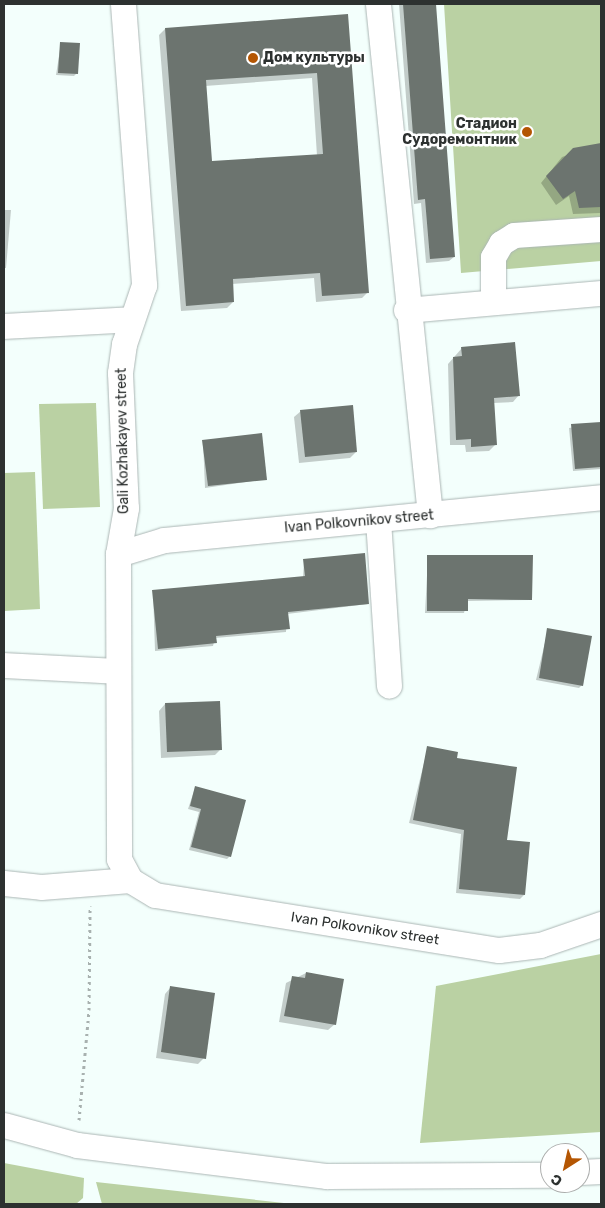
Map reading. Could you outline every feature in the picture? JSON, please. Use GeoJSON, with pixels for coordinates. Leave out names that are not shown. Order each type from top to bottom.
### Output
{"type":"FeatureCollection","features":[{"type":"Feature","properties":{"kind":"street","name":"Gali Kozhakayev street"},"geometry":{"type":"LineString","coordinates":[[123,4],[144,285],[132,319],[120,373],[126,508],[118,554],[119,859],[130,880]]}},
{"type":"Feature","properties":{"kind":"street"},"geometry":{"type":"LineString","coordinates":[[378,4],[406,310],[430,515]]}},
{"type":"Feature","properties":{"kind":"street"},"geometry":{"type":"LineString","coordinates":[[493,302],[493,257],[501,242],[514,235],[601,229]]}},
{"type":"Feature","properties":{"kind":"street"},"geometry":{"type":"LineString","coordinates":[[406,310],[601,293]]}},
{"type":"Feature","properties":{"kind":"street"},"geometry":{"type":"LineString","coordinates":[[4,326],[132,319]]}},
{"type":"Feature","properties":{"kind":"street","name":"Ivan Polkovnikov street"},"geometry":{"type":"LineString","coordinates":[[118,554],[164,540],[601,498]]}},
{"type":"Feature","properties":{"kind":"street"},"geometry":{"type":"LineString","coordinates":[[378,520],[389,686]]}},
{"type":"Feature","properties":{"kind":"street"},"geometry":{"type":"LineString","coordinates":[[4,665],[118,671]]}},
{"type":"Feature","properties":{"kind":"street"},"geometry":{"type":"LineString","coordinates":[[4,882],[41,887],[90,881],[130,880]]}},
{"type":"Feature","properties":{"kind":"street","name":"Ivan Polkovnikov street"},"geometry":{"type":"LineString","coordinates":[[130,880],[155,895],[499,950],[540,945],[601,924]]}},
{"type":"Feature","properties":{"kind":"street"},"geometry":{"type":"LineString","coordinates":[[4,1125],[77,1144],[327,1176],[540,1174]]}},
{"type":"Feature","properties":{"kind":"path"},"geometry":{"type":"LineString","coordinates":[[77,1144],[89,1010],[90,881]]}},
{"type":"Feature","properties":{"kind":"green space","name":"Стадион Судоремонтник"},"geometry":{"type":"Polygon","coordinates":[[[444,4],[601,4],[601,261],[461,273],[444,4]]]}},
{"type":"Feature","properties":{"kind":"green space"},"geometry":{"type":"Polygon","coordinates":[[[96,403],[100,507],[43,509],[39,404],[96,403]]]}},
{"type":"Feature","properties":{"kind":"green space"},"geometry":{"type":"Polygon","coordinates":[[[35,472],[40,609],[4,611],[4,473],[35,472]]]}},
{"type":"Feature","properties":{"kind":"green space"},"geometry":{"type":"Polygon","coordinates":[[[601,954],[601,1132],[420,1143],[436,986],[601,954]]]}},
{"type":"Feature","properties":{"kind":"green space"},"geometry":{"type":"Polygon","coordinates":[[[4,1163],[84,1178],[83,1198],[76,1204],[4,1204],[4,1163]]]}},
{"type":"Feature","properties":{"kind":"green space"},"geometry":{"type":"Polygon","coordinates":[[[96,1182],[293,1204],[102,1204],[96,1182]]]}},
{"type":"Feature","properties":{"kind":"building"},"geometry":{"type":"Polygon","coordinates":[[[403,4],[436,4],[455,257],[430,259],[425,199],[418,200],[403,4]]]}},
{"type":"Feature","properties":{"kind":"building"},"geometry":{"type":"Polygon","coordinates":[[[348,14],[369,293],[322,296],[320,273],[233,279],[234,302],[186,306],[165,28],[348,14]],[[317,73],[206,80],[212,161],[323,154],[317,73]]]}},
{"type":"Feature","properties":{"kind":"building"},"geometry":{"type":"Polygon","coordinates":[[[60,42],[80,43],[78,74],[58,73],[60,42]]]}},
{"type":"Feature","properties":{"kind":"building"},"geometry":{"type":"Polygon","coordinates":[[[601,143],[601,207],[579,208],[575,191],[563,199],[546,176],[573,148],[601,143]]]}},
{"type":"Feature","properties":{"kind":"building"},"geometry":{"type":"Polygon","coordinates":[[[515,342],[520,396],[494,398],[497,445],[471,447],[471,439],[456,440],[453,357],[462,356],[461,347],[515,342]]]}},
{"type":"Feature","properties":{"kind":"building"},"geometry":{"type":"Polygon","coordinates":[[[353,405],[357,452],[305,457],[300,410],[353,405]]]}},
{"type":"Feature","properties":{"kind":"building"},"geometry":{"type":"Polygon","coordinates":[[[601,422],[601,467],[575,469],[571,424],[601,422]]]}},
{"type":"Feature","properties":{"kind":"building"},"geometry":{"type":"Polygon","coordinates":[[[262,433],[267,480],[208,486],[202,440],[262,433]]]}},
{"type":"Feature","properties":{"kind":"building"},"geometry":{"type":"Polygon","coordinates":[[[365,553],[369,604],[288,612],[290,629],[216,636],[217,643],[158,649],[152,590],[305,576],[303,559],[365,553]]]}},
{"type":"Feature","properties":{"kind":"building"},"geometry":{"type":"Polygon","coordinates":[[[427,555],[533,555],[532,600],[468,599],[468,611],[427,611],[427,555]]]}},
{"type":"Feature","properties":{"kind":"building"},"geometry":{"type":"Polygon","coordinates":[[[547,628],[592,636],[583,686],[539,678],[547,628]]]}},
{"type":"Feature","properties":{"kind":"building"},"geometry":{"type":"Polygon","coordinates":[[[220,701],[222,750],[167,752],[165,703],[220,701]]]}},
{"type":"Feature","properties":{"kind":"building"},"geometry":{"type":"Polygon","coordinates":[[[427,746],[458,752],[457,758],[517,767],[507,840],[530,842],[525,895],[459,889],[464,830],[413,820],[427,746]]]}},
{"type":"Feature","properties":{"kind":"building"},"geometry":{"type":"Polygon","coordinates":[[[195,786],[246,800],[231,857],[191,847],[201,809],[190,806],[195,786]]]}},
{"type":"Feature","properties":{"kind":"building"},"geometry":{"type":"Polygon","coordinates":[[[306,972],[344,979],[336,1025],[284,1016],[292,976],[305,978],[306,972]]]}},
{"type":"Feature","properties":{"kind":"building"},"geometry":{"type":"Polygon","coordinates":[[[170,986],[215,993],[206,1059],[161,1052],[170,986]]]}},
{"type":"Feature","properties":{"kind":"place","name":"Дом культуры"},"geometry":{"type":"Point","coordinates":[253,58]}},
{"type":"Feature","properties":{"kind":"place","name":"Стадион Судоремонтник"},"geometry":{"type":"Point","coordinates":[527,132]}}]}
